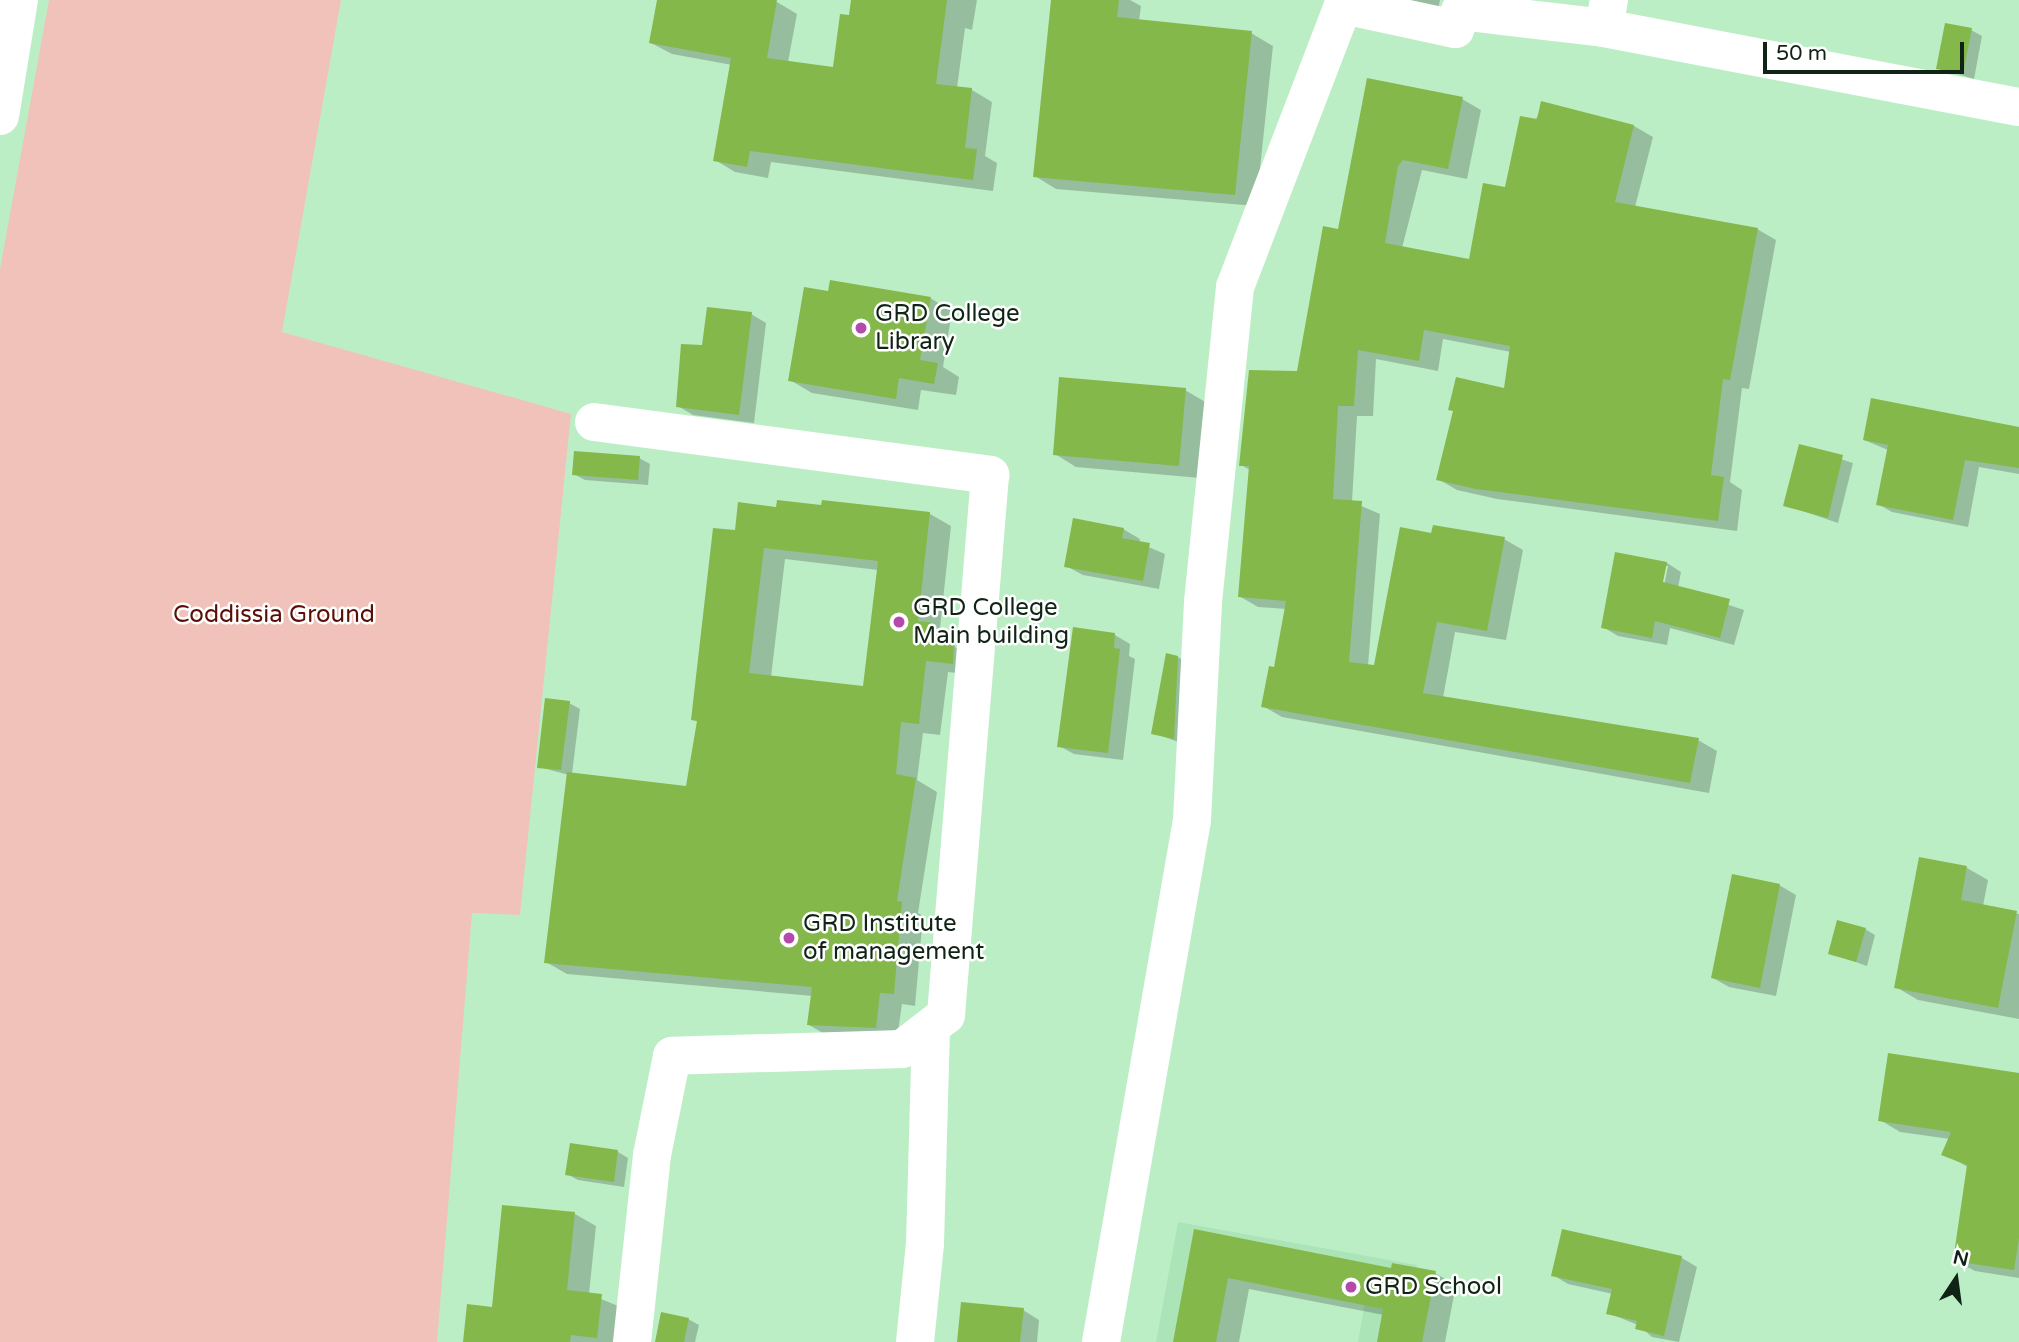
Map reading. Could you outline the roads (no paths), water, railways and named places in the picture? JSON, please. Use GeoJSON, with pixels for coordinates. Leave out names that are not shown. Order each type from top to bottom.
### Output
{"type":"FeatureCollection","features":[{"type":"Feature","properties":{"kind":"street"},"geometry":{"type":"LineString","coordinates":[[0,116],[19,0]]}},
{"type":"Feature","properties":{"kind":"street"},"geometry":{"type":"LineString","coordinates":[[1101,1342],[1192,820],[1203,602],[1235,287],[1344,3],[1455,29],[1460,10],[1606,14],[2019,107]]}},
{"type":"Feature","properties":{"kind":"street"},"geometry":{"type":"LineString","coordinates":[[594,422],[990,475],[946,1015],[902,1049],[672,1056],[652,1155],[632,1342]]}},
{"type":"Feature","properties":{"kind":"street"},"geometry":{"type":"LineString","coordinates":[[915,1342],[925,1244],[931,1027]]}},
{"type":"Feature","properties":{"kind":"place","name":"GRD College Library"},"geometry":{"type":"Point","coordinates":[861,328]}},
{"type":"Feature","properties":{"kind":"place","name":"GRD College Main building"},"geometry":{"type":"Point","coordinates":[899,622]}},
{"type":"Feature","properties":{"kind":"place","name":"GRD Institute of management"},"geometry":{"type":"Point","coordinates":[789,938]}},
{"type":"Feature","properties":{"kind":"place","name":"GRD School"},"geometry":{"type":"Point","coordinates":[1351,1287]}},
{"type":"Feature","properties":{"kind":"park label","name":"Coddissia Ground"},"geometry":{"type":"Point","coordinates":[274,615]}}]}
